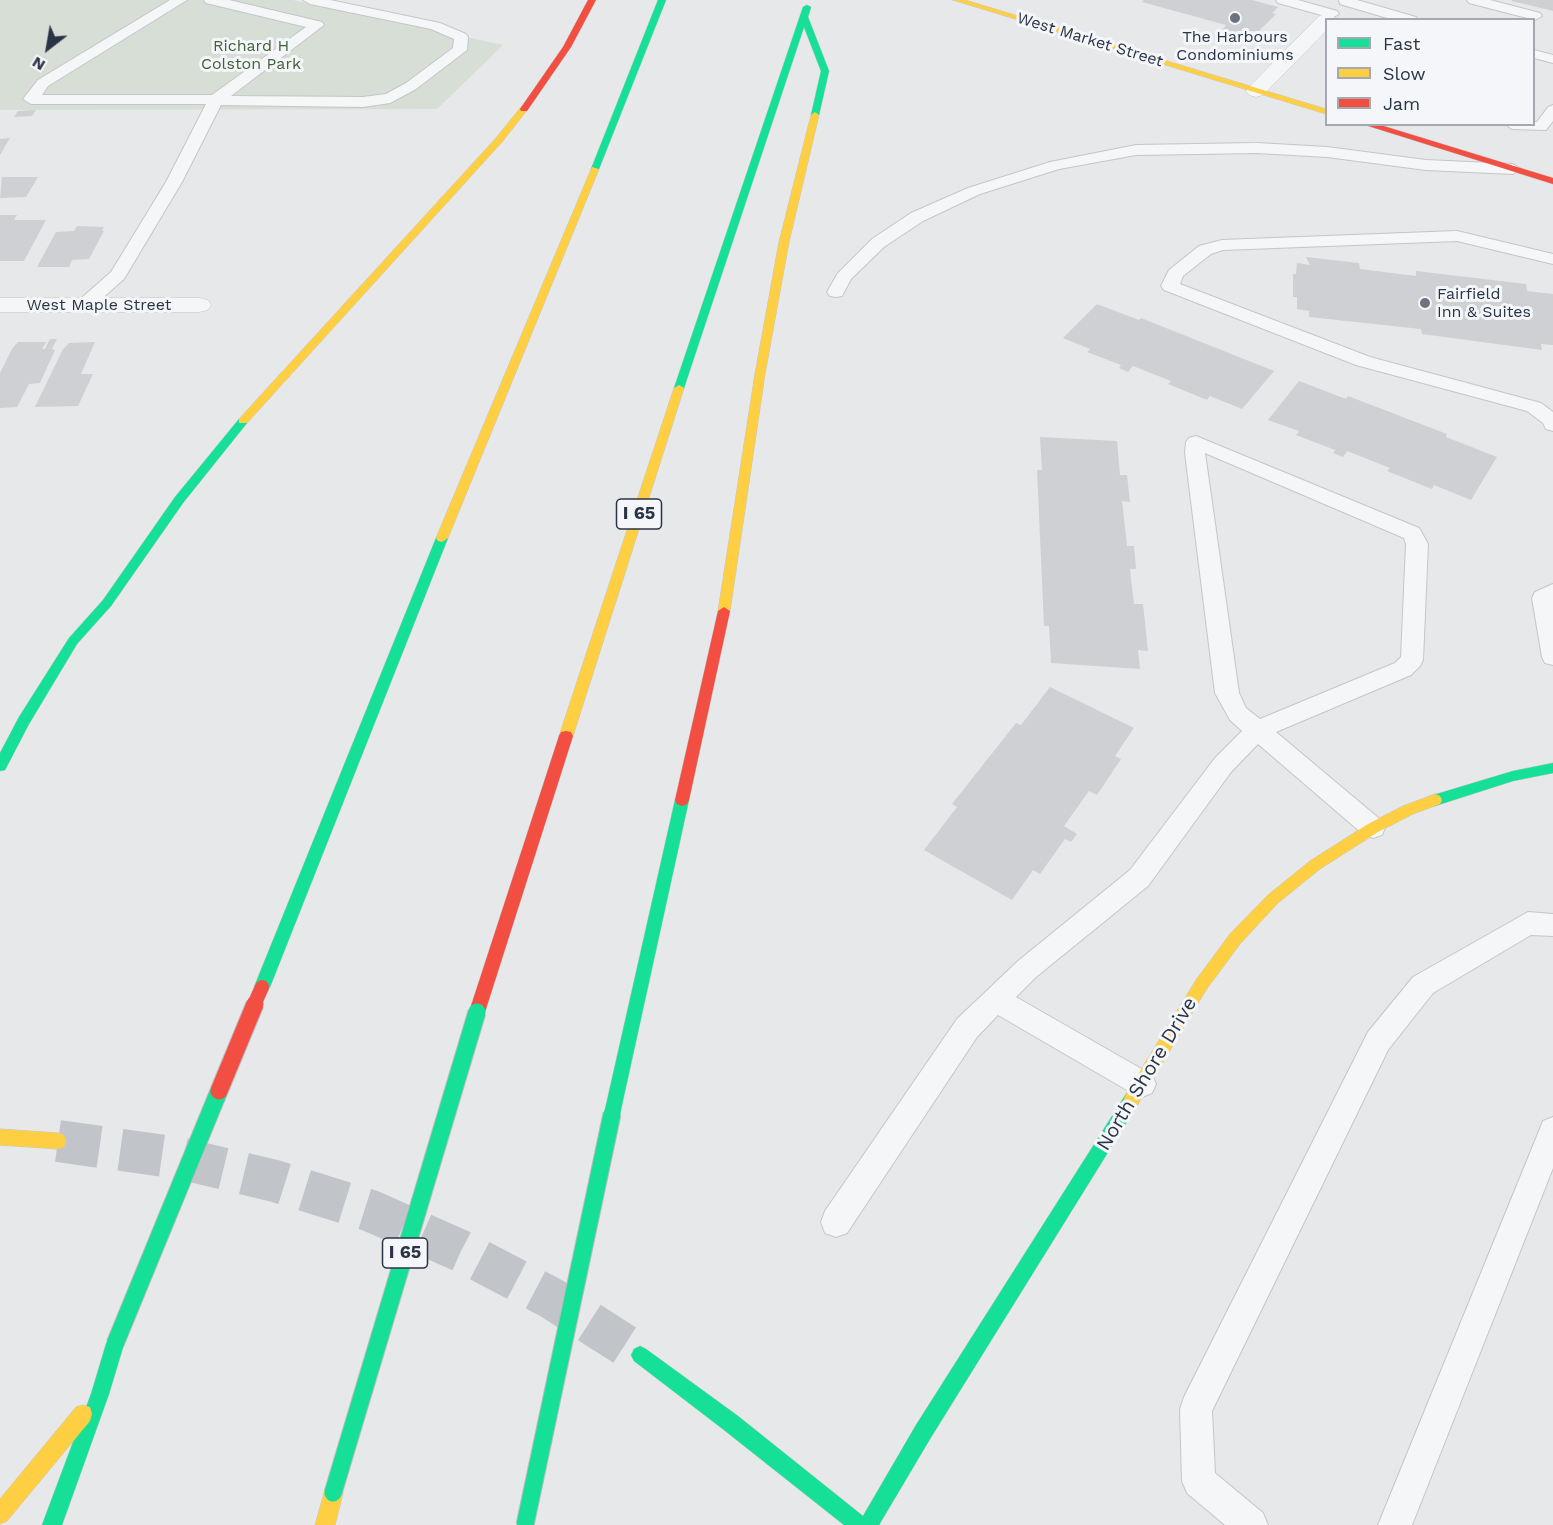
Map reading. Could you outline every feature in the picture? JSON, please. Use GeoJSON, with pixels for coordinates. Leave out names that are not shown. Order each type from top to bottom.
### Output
{"type":"FeatureCollection","features":[{"type":"Feature","properties":{"kind":"main road"},"geometry":{"type":"LineString","coordinates":[[0,766],[24,721],[73,641],[106,603],[179,500],[261,399],[499,141],[537,93],[567,47],[592,0]]}},
{"type":"Feature","properties":{"kind":"main road"},"geometry":{"type":"LineString","coordinates":[[52,1525],[100,1394],[115,1344],[262,987],[464,482],[563,250],[662,0]]}},
{"type":"Feature","properties":{"kind":"main road","name":"I 65"},"geometry":{"type":"LineString","coordinates":[[325,1525],[477,1012],[728,237],[810,0]]}},
{"type":"Feature","properties":{"kind":"main road","name":"West Market Street"},"geometry":{"type":"LineString","coordinates":[[957,0],[1325,112]]}},
{"type":"Feature","properties":{"kind":"main road"},"geometry":{"type":"LineString","coordinates":[[525,1525],[612,1114],[724,613],[760,374],[784,242],[825,71],[804,17]]}},
{"type":"Feature","properties":{"kind":"main road"},"geometry":{"type":"LineString","coordinates":[[1373,126],[1553,181]]}},
{"type":"Feature","properties":{"kind":"main road","name":"North Shore Drive"},"geometry":{"type":"LineString","coordinates":[[868,1525],[923,1432],[1142,1084],[1201,985],[1235,939],[1273,899],[1315,865],[1373,828],[1408,810],[1460,791],[1513,776],[1553,768]]}},
{"type":"Feature","properties":{"kind":"main road"},"geometry":{"type":"LineString","coordinates":[[0,1137],[58,1141]]}},
{"type":"Feature","properties":{"kind":"main road"},"geometry":{"type":"LineString","coordinates":[[640,1355],[731,1423],[859,1525]]}},
{"type":"Feature","properties":{"kind":"main road"},"geometry":{"type":"LineString","coordinates":[[0,1515],[100,1394]]}},
{"type":"Feature","properties":{"kind":"street"},"geometry":{"type":"LineString","coordinates":[[1256,91],[1325,21]]}},
{"type":"Feature","properties":{"kind":"street","name":"West Maple Street"},"geometry":{"type":"LineString","coordinates":[[0,305],[199,305]]}},
{"type":"Feature","properties":{"kind":"lane"},"geometry":{"type":"LineString","coordinates":[[180,0],[43,83],[31,99],[363,102],[390,98],[411,86],[460,50],[461,37],[435,26],[310,0]]}},
{"type":"Feature","properties":{"kind":"lane"},"geometry":{"type":"LineString","coordinates":[[84,305],[118,275],[174,182],[216,100],[317,25],[211,0]]}},
{"type":"Feature","properties":{"kind":"lane"},"geometry":{"type":"LineString","coordinates":[[1283,0],[1335,11],[1393,18]]}},
{"type":"Feature","properties":{"kind":"lane"},"geometry":{"type":"LineString","coordinates":[[1473,0],[1534,16]]}},
{"type":"Feature","properties":{"kind":"lane"},"geometry":{"type":"LineString","coordinates":[[1535,54],[1553,59]]}},
{"type":"Feature","properties":{"kind":"lane"},"geometry":{"type":"LineString","coordinates":[[1531,126],[1541,127],[1553,110]]}},
{"type":"Feature","properties":{"kind":"lane"},"geometry":{"type":"LineString","coordinates":[[836,292],[844,277],[878,243],[917,217],[974,191],[1056,165],[1136,150],[1257,148],[1327,153],[1426,165],[1513,169]]}},
{"type":"Feature","properties":{"kind":"lane"},"geometry":{"type":"LineString","coordinates":[[1553,259],[1457,236],[1222,246],[1205,250],[1175,274],[1170,285],[1363,361],[1544,406],[1553,425]]}},
{"type":"Feature","properties":{"kind":"lane"},"geometry":{"type":"LineString","coordinates":[[836,1222],[967,1028],[1027,969],[1139,878],[1223,765],[1257,730],[1402,669],[1412,660],[1417,544],[1412,533],[1196,442],[1195,453],[1227,693],[1238,714],[1257,730],[1373,828]]}},
{"type":"Feature","properties":{"kind":"lane"},"geometry":{"type":"LineString","coordinates":[[1553,592],[1543,598],[1553,657]]}},
{"type":"Feature","properties":{"kind":"lane"},"geometry":{"type":"LineString","coordinates":[[1251,1525],[1199,1481],[1196,1409],[1378,1041],[1423,985],[1528,923],[1553,925]]}},
{"type":"Feature","properties":{"kind":"lane"},"geometry":{"type":"LineString","coordinates":[[996,1000],[1142,1084]]}},
{"type":"Feature","properties":{"kind":"lane"},"geometry":{"type":"LineString","coordinates":[[1395,1525],[1551,1144]]}},
{"type":"Feature","properties":{"kind":"green space","name":"Richard H Colston Park"},"geometry":{"type":"Polygon","coordinates":[[[0,0],[293,0],[503,45],[437,109],[0,110],[0,0]]]}},
{"type":"Feature","properties":{"kind":"building","name":"The Harbours Condominiums"},"geometry":{"type":"Polygon","coordinates":[[[1144,0],[1252,0],[1278,7],[1272,13],[1276,14],[1259,31],[1247,31],[1243,35],[1222,30],[1226,25],[1142,2],[1144,0]]]}},
{"type":"Feature","properties":{"kind":"building"},"geometry":{"type":"Polygon","coordinates":[[[1553,0],[1553,11],[1512,1],[1553,0]]]}},
{"type":"Feature","properties":{"kind":"building"},"geometry":{"type":"Polygon","coordinates":[[[36,110],[32,116],[14,117],[18,111],[36,110]]]}},
{"type":"Feature","properties":{"kind":"building"},"geometry":{"type":"Polygon","coordinates":[[[10,138],[0,155],[0,139],[10,138]]]}},
{"type":"Feature","properties":{"kind":"building"},"geometry":{"type":"Polygon","coordinates":[[[2,177],[38,177],[26,197],[0,198],[2,177]]]}},
{"type":"Feature","properties":{"kind":"building"},"geometry":{"type":"Polygon","coordinates":[[[0,215],[17,215],[14,220],[46,220],[24,261],[0,261],[0,215]]]}},
{"type":"Feature","properties":{"kind":"building"},"geometry":{"type":"Polygon","coordinates":[[[77,226],[104,227],[89,259],[72,260],[69,267],[37,267],[56,232],[74,231],[77,226]]]}},
{"type":"Feature","properties":{"kind":"building","name":"Fairfield Inn & Suites"},"geometry":{"type":"Polygon","coordinates":[[[1306,257],[1359,263],[1360,269],[1416,276],[1416,271],[1526,284],[1527,291],[1553,294],[1553,345],[1541,344],[1542,350],[1422,334],[1421,329],[1309,317],[1309,311],[1297,309],[1297,297],[1293,297],[1293,274],[1296,274],[1297,263],[1310,265],[1306,257]]]}},
{"type":"Feature","properties":{"kind":"building"},"geometry":{"type":"Polygon","coordinates":[[[1097,304],[1139,320],[1141,318],[1274,371],[1242,409],[1210,396],[1207,400],[1168,384],[1171,381],[1133,366],[1128,372],[1119,368],[1121,365],[1087,352],[1090,349],[1063,338],[1097,304]]]}},
{"type":"Feature","properties":{"kind":"building"},"geometry":{"type":"Polygon","coordinates":[[[50,339],[57,339],[52,349],[55,350],[40,383],[29,384],[17,407],[0,408],[0,373],[12,349],[18,342],[46,342],[42,349],[45,349],[50,339]]]}},
{"type":"Feature","properties":{"kind":"building"},"geometry":{"type":"Polygon","coordinates":[[[95,342],[81,374],[93,374],[78,406],[35,407],[63,349],[69,343],[95,342]]]}},
{"type":"Feature","properties":{"kind":"building"},"geometry":{"type":"Polygon","coordinates":[[[1299,381],[1346,399],[1348,396],[1447,434],[1446,437],[1497,457],[1471,500],[1434,485],[1432,489],[1387,471],[1390,468],[1347,451],[1343,457],[1333,453],[1335,450],[1296,435],[1299,431],[1268,420],[1299,381]]]}},
{"type":"Feature","properties":{"kind":"building"},"geometry":{"type":"Polygon","coordinates":[[[1040,437],[1117,441],[1120,475],[1127,475],[1130,502],[1122,501],[1127,546],[1134,546],[1136,569],[1130,569],[1134,604],[1143,604],[1148,651],[1138,650],[1140,669],[1051,663],[1049,626],[1044,626],[1037,470],[1042,470],[1040,437]]]}},
{"type":"Feature","properties":{"kind":"building"},"geometry":{"type":"Polygon","coordinates":[[[1050,687],[1134,728],[1115,756],[1121,759],[1097,795],[1089,791],[1064,826],[1077,834],[1071,842],[1065,839],[1040,874],[1033,870],[1012,900],[924,850],[957,807],[952,804],[1016,723],[1021,725],[1050,687]]]}},
{"type":"Feature","properties":{"kind":"tunnel"},"geometry":{"type":"LineString","coordinates":[[58,1141],[179,1158],[275,1181],[371,1211],[461,1251],[551,1298],[640,1355]]}},
{"type":"Feature","properties":{"kind":"traffic: fast"},"geometry":{"type":"LineString","coordinates":[[595,169],[662,0]]}},
{"type":"Feature","properties":{"kind":"traffic: fast"},"geometry":{"type":"LineString","coordinates":[[679,388],[807,7]]}},
{"type":"Feature","properties":{"kind":"traffic: fast"},"geometry":{"type":"LineString","coordinates":[[804,17],[825,71],[815,115]]}},
{"type":"Feature","properties":{"kind":"traffic: fast"},"geometry":{"type":"LineString","coordinates":[[0,766],[24,721],[73,641],[107,603],[179,500],[243,421]]}},
{"type":"Feature","properties":{"kind":"traffic: fast"},"geometry":{"type":"LineString","coordinates":[[262,987],[442,538]]}},
{"type":"Feature","properties":{"kind":"traffic: fast"},"geometry":{"type":"LineString","coordinates":[[1435,800],[1513,776],[1553,768]]}},
{"type":"Feature","properties":{"kind":"traffic: fast"},"geometry":{"type":"LineString","coordinates":[[612,1114],[682,800]]}},
{"type":"Feature","properties":{"kind":"traffic: fast"},"geometry":{"type":"LineString","coordinates":[[333,1493],[477,1012]]}},
{"type":"Feature","properties":{"kind":"traffic: fast"},"geometry":{"type":"LineString","coordinates":[[115,1344],[219,1091]]}},
{"type":"Feature","properties":{"kind":"traffic: fast"},"geometry":{"type":"LineString","coordinates":[[868,1525],[923,1432],[1132,1099]]}},
{"type":"Feature","properties":{"kind":"traffic: fast"},"geometry":{"type":"LineString","coordinates":[[525,1525],[612,1114]]}},
{"type":"Feature","properties":{"kind":"traffic: fast"},"geometry":{"type":"LineString","coordinates":[[52,1525],[100,1394],[115,1344]]}},
{"type":"Feature","properties":{"kind":"traffic: fast"},"geometry":{"type":"LineString","coordinates":[[640,1355],[731,1423],[859,1525]]}},
{"type":"Feature","properties":{"kind":"traffic: slow"},"geometry":{"type":"LineString","coordinates":[[957,0],[1325,112]]}},
{"type":"Feature","properties":{"kind":"traffic: slow"},"geometry":{"type":"LineString","coordinates":[[243,421],[499,140],[524,109]]}},
{"type":"Feature","properties":{"kind":"traffic: slow"},"geometry":{"type":"LineString","coordinates":[[724,611],[760,374],[784,242],[815,115]]}},
{"type":"Feature","properties":{"kind":"traffic: slow"},"geometry":{"type":"LineString","coordinates":[[442,538],[595,169]]}},
{"type":"Feature","properties":{"kind":"traffic: slow"},"geometry":{"type":"LineString","coordinates":[[566,736],[679,388]]}},
{"type":"Feature","properties":{"kind":"traffic: slow"},"geometry":{"type":"LineString","coordinates":[[1132,1099],[1201,985],[1235,939],[1273,899],[1315,865],[1373,828],[1408,810],[1435,800]]}},
{"type":"Feature","properties":{"kind":"traffic: slow"},"geometry":{"type":"LineString","coordinates":[[0,1137],[58,1141]]}},
{"type":"Feature","properties":{"kind":"traffic: slow"},"geometry":{"type":"LineString","coordinates":[[0,1514],[83,1414]]}},
{"type":"Feature","properties":{"kind":"traffic: slow"},"geometry":{"type":"LineString","coordinates":[[325,1525],[333,1493]]}},
{"type":"Feature","properties":{"kind":"traffic: jam"},"geometry":{"type":"LineString","coordinates":[[524,109],[567,47],[592,0]]}},
{"type":"Feature","properties":{"kind":"traffic: jam"},"geometry":{"type":"LineString","coordinates":[[1373,126],[1553,181]]}},
{"type":"Feature","properties":{"kind":"traffic: jam"},"geometry":{"type":"LineString","coordinates":[[682,800],[724,611]]}},
{"type":"Feature","properties":{"kind":"traffic: jam"},"geometry":{"type":"LineString","coordinates":[[477,1012],[566,736]]}},
{"type":"Feature","properties":{"kind":"traffic: jam"},"geometry":{"type":"LineString","coordinates":[[219,1091],[262,987]]}},
{"type":"Feature","properties":{"kind":"place","name":"The Harbours Condominiums"},"geometry":{"type":"Point","coordinates":[1235,18]}},
{"type":"Feature","properties":{"kind":"place","name":"Fairfield Inn & Suites"},"geometry":{"type":"Point","coordinates":[1425,303]}}]}
